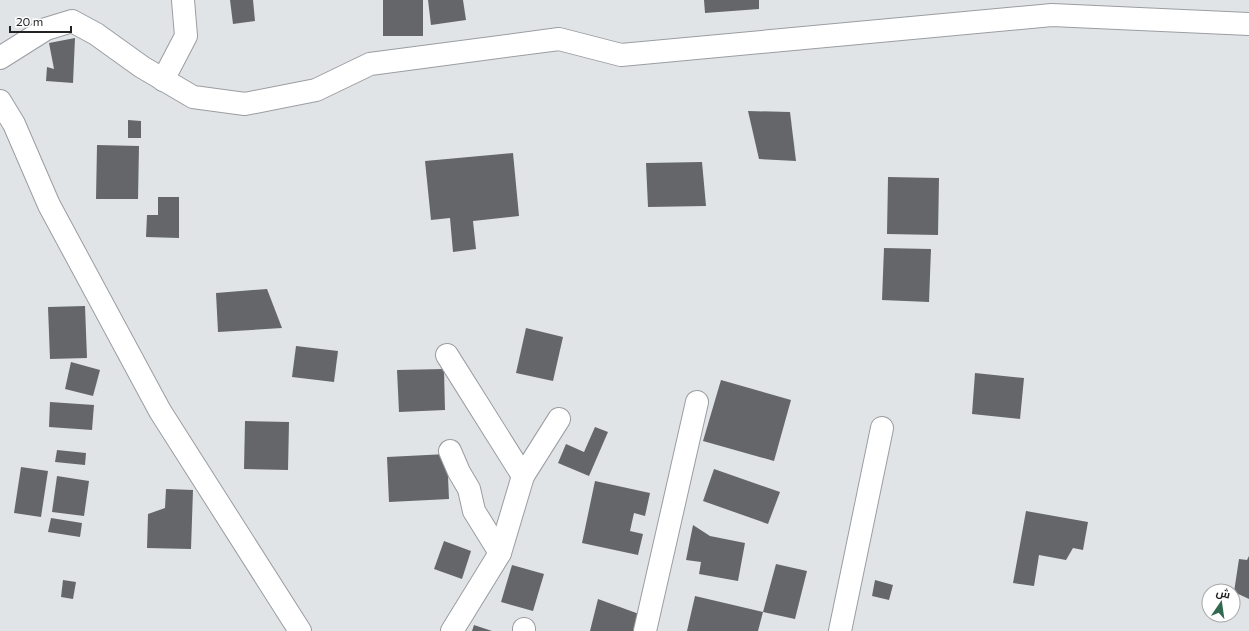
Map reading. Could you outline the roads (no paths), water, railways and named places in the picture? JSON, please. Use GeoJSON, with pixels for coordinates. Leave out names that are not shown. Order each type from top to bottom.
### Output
{"type":"FeatureCollection","features":[{"type":"Feature","properties":{"kind":"street"},"geometry":{"type":"LineString","coordinates":[[164,80],[186,36],[183,0]]}},
{"type":"Feature","properties":{"kind":"street"},"geometry":{"type":"LineString","coordinates":[[0,58],[46,29],[72,20],[96,34],[142,67],[193,97],[245,104],[316,90],[370,64],[559,39],[621,55],[1052,15],[1249,24]]}},
{"type":"Feature","properties":{"kind":"street"},"geometry":{"type":"LineString","coordinates":[[0,101],[14,124],[49,205],[160,411],[300,631]]}},
{"type":"Feature","properties":{"kind":"street"},"geometry":{"type":"LineString","coordinates":[[447,355],[523,476]]}},
{"type":"Feature","properties":{"kind":"street"},"geometry":{"type":"LineString","coordinates":[[645,631],[697,402]]}},
{"type":"Feature","properties":{"kind":"street"},"geometry":{"type":"LineString","coordinates":[[452,631],[500,553],[523,476],[559,419]]}},
{"type":"Feature","properties":{"kind":"street"},"geometry":{"type":"LineString","coordinates":[[840,631],[882,428]]}},
{"type":"Feature","properties":{"kind":"street"},"geometry":{"type":"LineString","coordinates":[[450,451],[459,472],[469,489],[474,511],[500,553]]}}]}
